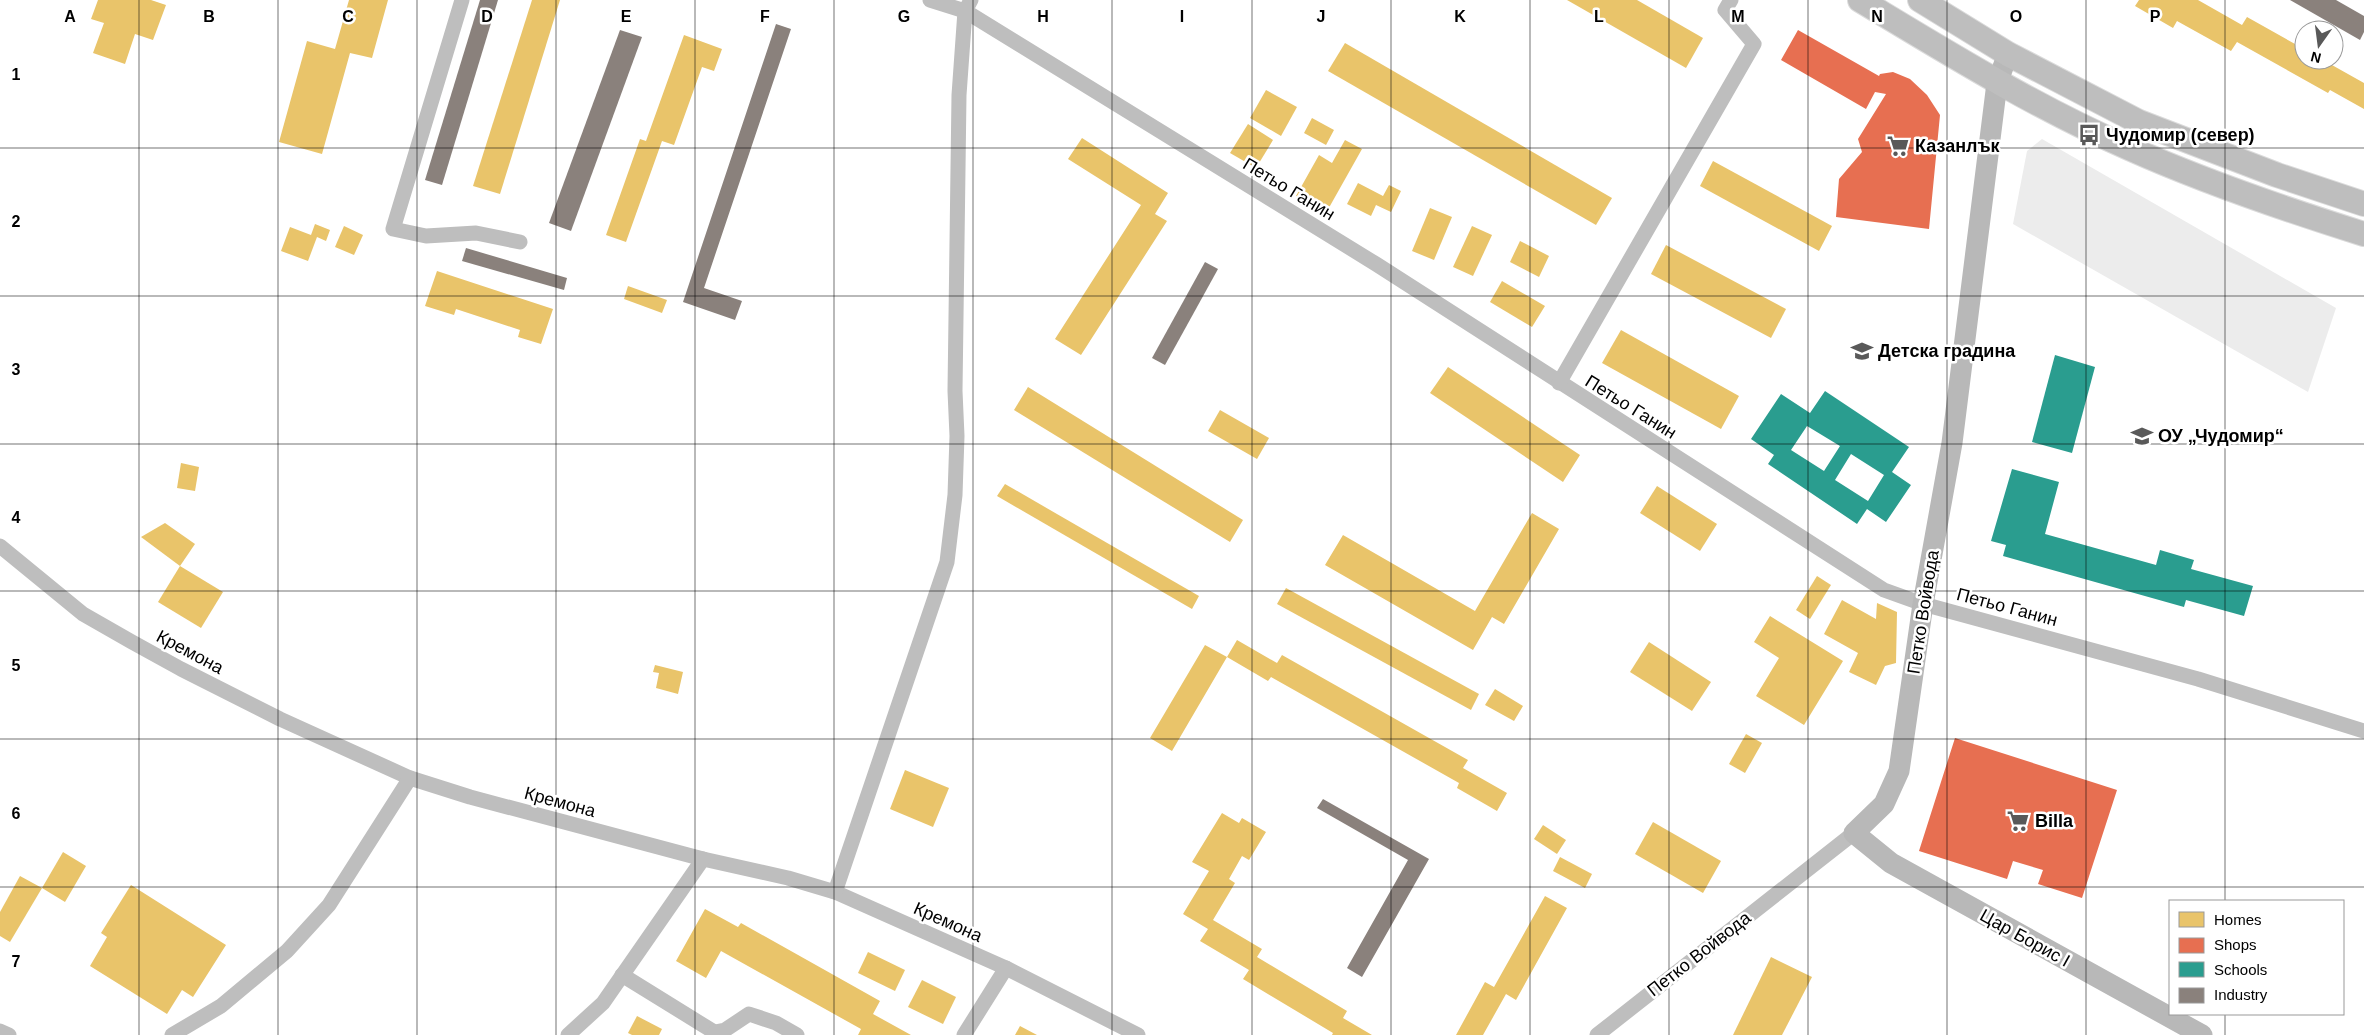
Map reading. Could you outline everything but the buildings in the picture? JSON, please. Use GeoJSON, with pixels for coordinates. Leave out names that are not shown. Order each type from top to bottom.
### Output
{"type":"FeatureCollection","features":[{"type":"Feature","properties":{"kind":"main road"},"geometry":{"type":"LineString","coordinates":[[1860,0],[1997,83],[2128,148],[2265,202],[2364,234]]}},
{"type":"Feature","properties":{"kind":"main road"},"geometry":{"type":"LineString","coordinates":[[1920,0],[2008,54],[2139,122],[2277,176],[2364,204]]}},
{"type":"Feature","properties":{"kind":"street"},"geometry":{"type":"LineString","coordinates":[[462,0],[393,229],[426,236],[476,233],[520,242]]}},
{"type":"Feature","properties":{"kind":"street","name":"Петьо Ганин"},"geometry":{"type":"LineString","coordinates":[[930,0],[968,5],[1884,590],[1923,604],[2198,679],[2364,731]]}},
{"type":"Feature","properties":{"kind":"street"},"geometry":{"type":"LineString","coordinates":[[1559,383],[1754,44],[1725,10],[1731,0]]}},
{"type":"Feature","properties":{"kind":"street"},"geometry":{"type":"LineString","coordinates":[[835,892],[947,562],[955,494],[957,436],[958,94],[968,5]]}},
{"type":"Feature","properties":{"kind":"street","name":"Петко Войвода"},"geometry":{"type":"LineString","coordinates":[[1597,1035],[1854,832],[1884,804],[1899,770],[1923,604],[1952,443],[1997,83],[2008,54]]}},
{"type":"Feature","properties":{"kind":"street","name":"Кремона"},"geometry":{"type":"LineString","coordinates":[[2,550],[84,614],[165,660],[280,719],[410,778],[470,797],[703,859],[788,878],[835,892],[1006,968],[1138,1035]]}},
{"type":"Feature","properties":{"kind":"street"},"geometry":{"type":"LineString","coordinates":[[172,1035],[221,1006],[287,951],[329,905],[410,778]]}},
{"type":"Feature","properties":{"kind":"street","name":"Цар Борис I"},"geometry":{"type":"LineString","coordinates":[[1854,832],[1892,864],[2202,1035]]}},
{"type":"Feature","properties":{"kind":"street"},"geometry":{"type":"LineString","coordinates":[[568,1035],[603,1003],[703,859]]}},
{"type":"Feature","properties":{"kind":"street"},"geometry":{"type":"LineString","coordinates":[[964,1035],[1006,968]]}},
{"type":"Feature","properties":{"kind":"street"},"geometry":{"type":"LineString","coordinates":[[622,976],[717,1033],[725,1030],[749,1014],[776,1023],[796,1035]]}},
{"type":"Feature","properties":{"kind":"street"},"geometry":{"type":"LineString","coordinates":[[0,1031],[9,1035]]}},
{"type":"Feature","properties":{"kind":"shaded area"},"geometry":{"type":"Polygon","coordinates":[[[2042,139],[2336,308],[2308,392],[2013,224],[2027,151],[2042,139]]]}},
{"type":"Feature","properties":{"kind":"place","name":"Чудомир (север)"},"geometry":{"type":"Point","coordinates":[2089,135]}},
{"type":"Feature","properties":{"kind":"place","name":"Казанлък"},"geometry":{"type":"Point","coordinates":[1898,146]}},
{"type":"Feature","properties":{"kind":"place","name":"Детска градина"},"geometry":{"type":"Point","coordinates":[1862,351]}},
{"type":"Feature","properties":{"kind":"place","name":"ОУ „Чудомир“"},"geometry":{"type":"Point","coordinates":[2142,436]}},
{"type":"Feature","properties":{"kind":"place","name":"Billa"},"geometry":{"type":"Point","coordinates":[2018,821]}}]}
